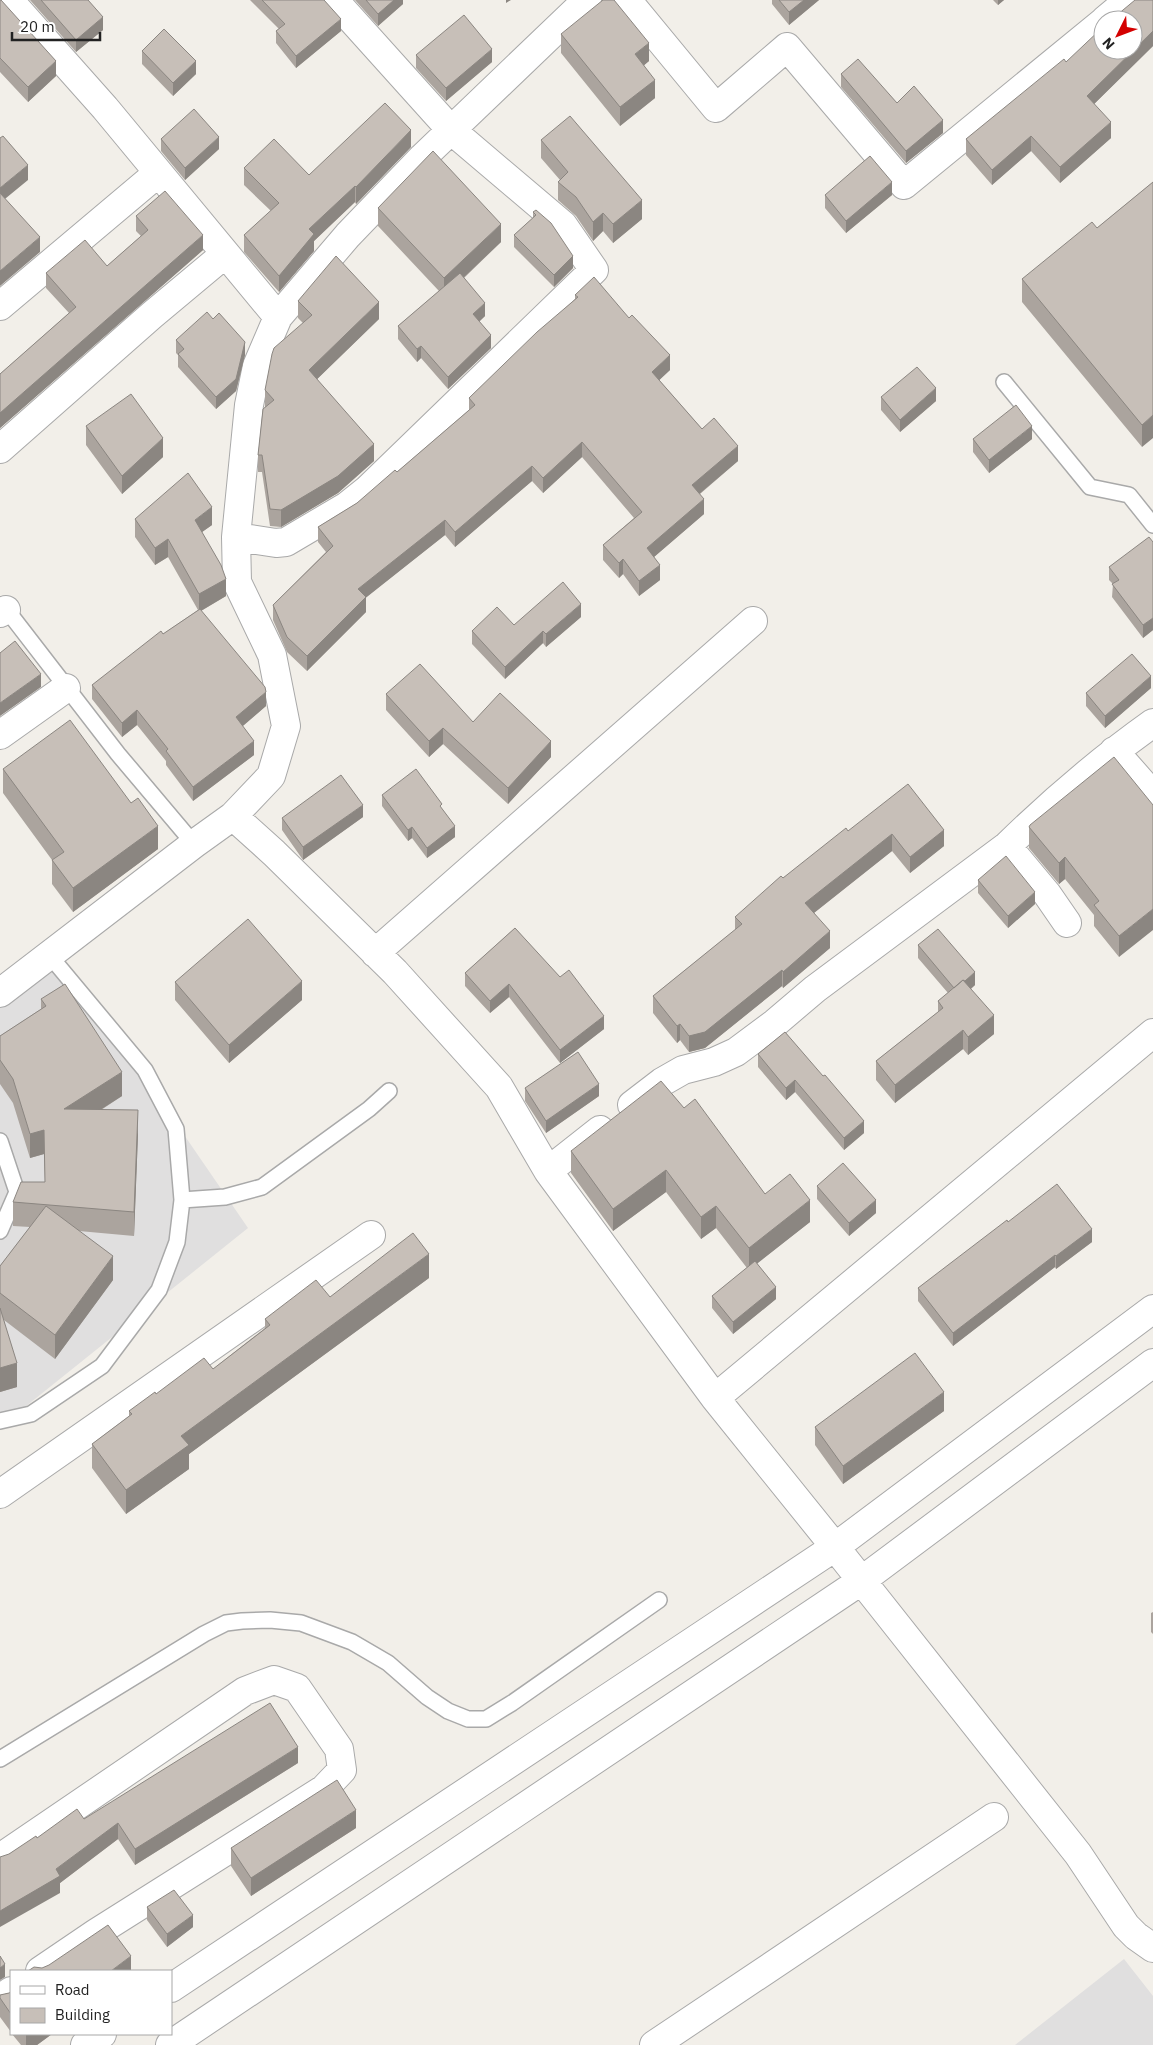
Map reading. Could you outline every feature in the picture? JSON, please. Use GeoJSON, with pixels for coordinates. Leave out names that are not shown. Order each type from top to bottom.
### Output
{"type":"FeatureCollection","features":[{"type":"Feature","properties":{"kind":"street"},"geometry":{"type":"LineString","coordinates":[[9,0],[105,108],[278,317]]}},
{"type":"Feature","properties":{"kind":"street"},"geometry":{"type":"LineString","coordinates":[[236,537],[276,543],[286,542],[347,506],[367,490],[594,270],[563,225],[451,130],[334,0]]}},
{"type":"Feature","properties":{"kind":"street"},"geometry":{"type":"LineString","coordinates":[[0,993],[233,816],[271,776],[286,726],[272,655],[237,582],[236,537],[249,405],[258,366],[278,317],[348,235],[451,130],[587,0]]}},
{"type":"Feature","properties":{"kind":"street"},"geometry":{"type":"LineString","coordinates":[[626,0],[716,108],[787,48],[904,185],[1093,30]]}},
{"type":"Feature","properties":{"kind":"street"},"geometry":{"type":"LineString","coordinates":[[1117,10],[1129,0]]}},
{"type":"Feature","properties":{"kind":"street"},"geometry":{"type":"LineString","coordinates":[[0,306],[158,173]]}},
{"type":"Feature","properties":{"kind":"street"},"geometry":{"type":"LineString","coordinates":[[0,449],[224,254]]}},
{"type":"Feature","properties":{"kind":"street"},"geometry":{"type":"LineString","coordinates":[[375,953],[753,621]]}},
{"type":"Feature","properties":{"kind":"street"},"geometry":{"type":"LineString","coordinates":[[0,735],[66,688]]}},
{"type":"Feature","properties":{"kind":"street"},"geometry":{"type":"LineString","coordinates":[[548,1171],[662,1082],[683,1070],[714,1062],[736,1052],[775,1023],[815,989],[1007,846],[1114,751],[1153,723]]}},
{"type":"Feature","properties":{"kind":"street"},"geometry":{"type":"LineString","coordinates":[[1114,751],[1153,795]]}},
{"type":"Feature","properties":{"kind":"street"},"geometry":{"type":"LineString","coordinates":[[233,816],[274,853],[394,972],[499,1086],[548,1171],[715,1398],[1078,1854],[1126,1926],[1153,1948]]}},
{"type":"Feature","properties":{"kind":"street"},"geometry":{"type":"LineString","coordinates":[[1007,846],[1047,894],[1067,923]]}},
{"type":"Feature","properties":{"kind":"street"},"geometry":{"type":"LineString","coordinates":[[715,1398],[1153,1033]]}},
{"type":"Feature","properties":{"kind":"street"},"geometry":{"type":"LineString","coordinates":[[0,1494],[372,1235]]}},
{"type":"Feature","properties":{"kind":"street"},"geometry":{"type":"LineString","coordinates":[[172,1987],[834,1547],[1153,1309]]}},
{"type":"Feature","properties":{"kind":"street"},"geometry":{"type":"LineString","coordinates":[[170,2045],[861,1580],[1153,1363]]}},
{"type":"Feature","properties":{"kind":"street"},"geometry":{"type":"LineString","coordinates":[[0,1858],[245,1691],[274,1680],[297,1688],[339,1749],[342,1770],[324,1789],[96,1933],[41,1970]]}},
{"type":"Feature","properties":{"kind":"street"},"geometry":{"type":"LineString","coordinates":[[654,2045],[994,1817]]}},
{"type":"Feature","properties":{"kind":"street"},"geometry":{"type":"LineString","coordinates":[[85,2045],[100,2035]]}},
{"type":"Feature","properties":{"kind":"lane"},"geometry":{"type":"LineString","coordinates":[[1004,382],[1090,487],[1129,495],[1153,524]]}},
{"type":"Feature","properties":{"kind":"lane"},"geometry":{"type":"LineString","coordinates":[[2,608],[118,754],[194,844]]}},
{"type":"Feature","properties":{"kind":"lane"},"geometry":{"type":"LineString","coordinates":[[0,1421],[31,1414],[102,1366],[158,1290],[177,1242],[182,1200],[176,1128],[145,1070],[50,956]]}},
{"type":"Feature","properties":{"kind":"lane"},"geometry":{"type":"LineString","coordinates":[[182,1200],[225,1197],[262,1187],[369,1109],[389,1091]]}},
{"type":"Feature","properties":{"kind":"lane"},"geometry":{"type":"LineString","coordinates":[[0,1141],[17,1192],[0,1231]]}},
{"type":"Feature","properties":{"kind":"lane"},"geometry":{"type":"LineString","coordinates":[[0,1759],[204,1634],[226,1624],[270,1620],[301,1623],[352,1642],[388,1664],[426,1697],[448,1711],[468,1720],[486,1719],[659,1600]]}},
{"type":"Feature","properties":{"kind":"shaded area"},"geometry":{"type":"Polygon","coordinates":[[[64,960],[248,1228],[0,1427],[0,1007],[64,960]]]}},
{"type":"Feature","properties":{"kind":"shaded area"},"geometry":{"type":"Polygon","coordinates":[[[1124,1959],[1153,1996],[1153,2045],[1015,2045],[1124,1959]]]}},
{"type":"Feature","properties":{"kind":"building"},"geometry":{"type":"Polygon","coordinates":[[[0,0],[56,61],[28,87],[0,58],[0,0]]]}},
{"type":"Feature","properties":{"kind":"building"},"geometry":{"type":"Polygon","coordinates":[[[41,0],[88,0],[103,17],[76,40],[41,0]]]}},
{"type":"Feature","properties":{"kind":"building"},"geometry":{"type":"Polygon","coordinates":[[[262,0],[324,0],[341,19],[296,56],[276,31],[285,24],[262,0]]]}},
{"type":"Feature","properties":{"kind":"building"},"geometry":{"type":"Polygon","coordinates":[[[366,0],[394,0],[378,14],[366,0]]]}},
{"type":"Feature","properties":{"kind":"building"},"geometry":{"type":"Polygon","coordinates":[[[603,0],[614,0],[649,43],[635,54],[655,80],[620,107],[561,34],[603,0]]]}},
{"type":"Feature","properties":{"kind":"building"},"geometry":{"type":"Polygon","coordinates":[[[779,0],[804,0],[789,12],[779,0]]]}},
{"type":"Feature","properties":{"kind":"building"},"geometry":{"type":"Polygon","coordinates":[[[1135,0],[1153,0],[1153,31],[1143,41],[1143,10],[1123,10],[1135,0]]]}},
{"type":"Feature","properties":{"kind":"building"},"geometry":{"type":"Polygon","coordinates":[[[464,15],[492,49],[446,88],[416,55],[464,15]]]}},
{"type":"Feature","properties":{"kind":"building"},"geometry":{"type":"Polygon","coordinates":[[[164,29],[196,61],[173,83],[142,51],[164,29]]]}},
{"type":"Feature","properties":{"kind":"building"},"geometry":{"type":"Polygon","coordinates":[[[1093,36],[1093,60],[1124,60],[1087,96],[1111,122],[1060,167],[1031,136],[992,170],[966,139],[1064,59],[1066,62],[1093,36]]]}},
{"type":"Feature","properties":{"kind":"building"},"geometry":{"type":"Polygon","coordinates":[[[858,59],[897,103],[914,86],[943,120],[906,151],[841,74],[858,59]]]}},
{"type":"Feature","properties":{"kind":"building"},"geometry":{"type":"Polygon","coordinates":[[[385,103],[411,130],[356,187],[309,229],[314,234],[279,276],[244,235],[279,203],[244,168],[274,139],[309,175],[385,103]]]}},
{"type":"Feature","properties":{"kind":"building"},"geometry":{"type":"Polygon","coordinates":[[[194,109],[219,137],[185,168],[161,139],[194,109]]]}},
{"type":"Feature","properties":{"kind":"building"},"geometry":{"type":"Polygon","coordinates":[[[570,116],[642,200],[613,224],[603,213],[593,222],[576,197],[558,182],[568,172],[541,140],[570,116]]]}},
{"type":"Feature","properties":{"kind":"building"},"geometry":{"type":"Polygon","coordinates":[[[3,136],[28,165],[0,188],[0,138],[3,136]]]}},
{"type":"Feature","properties":{"kind":"building"},"geometry":{"type":"Polygon","coordinates":[[[433,151],[501,224],[444,278],[378,208],[433,151]]]}},
{"type":"Feature","properties":{"kind":"building"},"geometry":{"type":"Polygon","coordinates":[[[870,156],[892,182],[846,221],[825,195],[870,156]]]}},
{"type":"Feature","properties":{"kind":"building"},"geometry":{"type":"Polygon","coordinates":[[[1153,182],[1153,415],[1142,425],[1022,279],[1092,222],[1097,228],[1153,182]]]}},
{"type":"Feature","properties":{"kind":"building"},"geometry":{"type":"Polygon","coordinates":[[[165,191],[203,235],[0,413],[0,374],[76,307],[46,273],[85,240],[107,266],[148,230],[136,216],[165,191]]]}},
{"type":"Feature","properties":{"kind":"building"},"geometry":{"type":"Polygon","coordinates":[[[0,193],[40,237],[0,271],[0,193]]]}},
{"type":"Feature","properties":{"kind":"building"},"geometry":{"type":"Polygon","coordinates":[[[536,210],[551,223],[573,256],[554,275],[514,235],[536,215],[533,212],[536,210]]]}},
{"type":"Feature","properties":{"kind":"building"},"geometry":{"type":"Polygon","coordinates":[[[336,256],[379,302],[309,370],[374,444],[338,476],[281,510],[270,509],[262,455],[258,455],[263,409],[274,400],[265,390],[272,354],[274,348],[312,315],[298,301],[336,256]]]}},
{"type":"Feature","properties":{"kind":"building"},"geometry":{"type":"Polygon","coordinates":[[[460,273],[485,303],[473,314],[491,335],[448,377],[421,346],[417,349],[398,326],[460,273]]]}},
{"type":"Feature","properties":{"kind":"building"},"geometry":{"type":"Polygon","coordinates":[[[594,277],[629,318],[632,315],[670,355],[652,372],[702,429],[714,418],[738,446],[692,485],[704,499],[647,548],[660,565],[639,581],[623,559],[619,563],[603,545],[642,512],[582,442],[543,478],[532,466],[455,532],[445,520],[358,589],[366,597],[307,656],[287,637],[273,605],[333,546],[318,527],[357,503],[395,470],[397,472],[475,405],[469,398],[537,332],[578,297],[575,295],[594,277]]]}},
{"type":"Feature","properties":{"kind":"building"},"geometry":{"type":"Polygon","coordinates":[[[207,312],[213,319],[219,313],[245,342],[236,379],[216,397],[178,354],[184,349],[176,340],[207,312]]]}},
{"type":"Feature","properties":{"kind":"building"},"geometry":{"type":"Polygon","coordinates":[[[917,367],[936,388],[900,420],[881,397],[917,367]]]}},
{"type":"Feature","properties":{"kind":"building"},"geometry":{"type":"Polygon","coordinates":[[[131,394],[163,438],[122,476],[86,426],[131,394]]]}},
{"type":"Feature","properties":{"kind":"building"},"geometry":{"type":"Polygon","coordinates":[[[1016,405],[1032,426],[989,460],[973,439],[1016,405]]]}},
{"type":"Feature","properties":{"kind":"building"},"geometry":{"type":"Polygon","coordinates":[[[188,473],[212,507],[195,520],[221,565],[226,579],[199,594],[168,539],[155,548],[135,519],[188,473]]]}},
{"type":"Feature","properties":{"kind":"building"},"geometry":{"type":"Polygon","coordinates":[[[1149,537],[1153,542],[1153,618],[1143,625],[1112,584],[1119,580],[1109,567],[1149,537]]]}},
{"type":"Feature","properties":{"kind":"building"},"geometry":{"type":"Polygon","coordinates":[[[563,582],[581,604],[546,634],[543,631],[505,667],[472,631],[497,607],[514,625],[563,582]]]}},
{"type":"Feature","properties":{"kind":"building"},"geometry":{"type":"Polygon","coordinates":[[[200,609],[265,687],[266,692],[236,717],[254,741],[193,787],[166,751],[168,749],[137,710],[122,723],[92,685],[161,631],[163,634],[200,609]]]}},
{"type":"Feature","properties":{"kind":"building"},"geometry":{"type":"Polygon","coordinates":[[[15,641],[41,674],[0,703],[0,653],[15,641]]]}},
{"type":"Feature","properties":{"kind":"building"},"geometry":{"type":"Polygon","coordinates":[[[1132,654],[1151,676],[1105,716],[1086,693],[1132,654]]]}},
{"type":"Feature","properties":{"kind":"building"},"geometry":{"type":"Polygon","coordinates":[[[420,664],[473,722],[500,693],[551,741],[508,788],[443,728],[429,741],[386,694],[420,664]]]}},
{"type":"Feature","properties":{"kind":"building"},"geometry":{"type":"Polygon","coordinates":[[[70,720],[131,803],[138,798],[158,826],[73,888],[52,860],[64,852],[3,769],[70,720]]]}},
{"type":"Feature","properties":{"kind":"building"},"geometry":{"type":"Polygon","coordinates":[[[1114,757],[1153,805],[1153,909],[1119,936],[1094,905],[1099,901],[1065,857],[1059,863],[1029,827],[1114,757]]]}},
{"type":"Feature","properties":{"kind":"building"},"geometry":{"type":"Polygon","coordinates":[[[416,769],[442,804],[440,806],[455,826],[427,848],[412,827],[408,830],[382,795],[416,769]]]}},
{"type":"Feature","properties":{"kind":"building"},"geometry":{"type":"Polygon","coordinates":[[[341,775],[363,805],[303,847],[282,818],[341,775]]]}},
{"type":"Feature","properties":{"kind":"building"},"geometry":{"type":"Polygon","coordinates":[[[908,784],[944,830],[910,857],[892,834],[805,903],[830,931],[783,972],[782,970],[705,1032],[689,1036],[680,1024],[677,1026],[653,996],[742,924],[735,917],[781,876],[783,878],[846,828],[848,831],[908,784]]]}},
{"type":"Feature","properties":{"kind":"building"},"geometry":{"type":"Polygon","coordinates":[[[1006,856],[1035,892],[1008,916],[978,880],[1006,856]]]}},
{"type":"Feature","properties":{"kind":"building"},"geometry":{"type":"Polygon","coordinates":[[[248,919],[302,981],[229,1045],[175,982],[248,919]]]}},
{"type":"Feature","properties":{"kind":"building"},"geometry":{"type":"Polygon","coordinates":[[[515,928],[560,977],[569,970],[604,1016],[560,1050],[509,984],[490,1001],[465,973],[515,928]]]}},
{"type":"Feature","properties":{"kind":"building"},"geometry":{"type":"Polygon","coordinates":[[[938,929],[975,972],[954,988],[918,945],[938,929]]]}},
{"type":"Feature","properties":{"kind":"building"},"geometry":{"type":"Polygon","coordinates":[[[963,980],[994,1015],[968,1037],[963,1030],[895,1085],[876,1061],[943,1008],[938,1001],[963,980]]]}},
{"type":"Feature","properties":{"kind":"building"},"geometry":{"type":"Polygon","coordinates":[[[65,984],[122,1072],[64,1109],[138,1110],[134,1212],[13,1202],[21,1182],[45,1182],[44,1130],[30,1134],[13,1079],[0,1060],[0,1036],[46,1006],[41,999],[65,984]]]}},
{"type":"Feature","properties":{"kind":"building"},"geometry":{"type":"Polygon","coordinates":[[[785,1032],[864,1121],[844,1138],[795,1080],[786,1088],[758,1054],[785,1032]]]}},
{"type":"Feature","properties":{"kind":"building"},"geometry":{"type":"Polygon","coordinates":[[[578,1052],[599,1084],[546,1121],[525,1088],[578,1052]]]}},
{"type":"Feature","properties":{"kind":"building"},"geometry":{"type":"Polygon","coordinates":[[[661,1081],[684,1108],[695,1099],[765,1194],[790,1174],[810,1200],[749,1248],[716,1206],[701,1217],[666,1170],[613,1209],[571,1151],[661,1081]]]}},
{"type":"Feature","properties":{"kind":"building"},"geometry":{"type":"Polygon","coordinates":[[[843,1163],[876,1200],[849,1223],[817,1186],[843,1163]]]}},
{"type":"Feature","properties":{"kind":"building"},"geometry":{"type":"Polygon","coordinates":[[[1057,1184],[1092,1229],[953,1333],[918,1288],[1057,1184]]]}},
{"type":"Feature","properties":{"kind":"building"},"geometry":{"type":"Polygon","coordinates":[[[46,1206],[113,1256],[55,1335],[0,1293],[0,1266],[46,1206]]]}},
{"type":"Feature","properties":{"kind":"building"},"geometry":{"type":"Polygon","coordinates":[[[413,1233],[429,1254],[181,1436],[189,1445],[126,1490],[92,1444],[132,1414],[129,1411],[155,1392],[156,1394],[204,1358],[213,1369],[270,1325],[265,1319],[316,1280],[330,1297],[413,1233]]]}},
{"type":"Feature","properties":{"kind":"building"},"geometry":{"type":"Polygon","coordinates":[[[755,1261],[776,1287],[733,1322],[712,1296],[755,1261]]]}},
{"type":"Feature","properties":{"kind":"building"},"geometry":{"type":"Polygon","coordinates":[[[0,1308],[17,1363],[0,1368],[0,1308]]]}},
{"type":"Feature","properties":{"kind":"building"},"geometry":{"type":"Polygon","coordinates":[[[915,1353],[944,1392],[843,1466],[815,1427],[915,1353]]]}},
{"type":"Feature","properties":{"kind":"building"},"geometry":{"type":"Polygon","coordinates":[[[270,1703],[298,1747],[135,1849],[118,1823],[56,1869],[60,1876],[0,1911],[0,1857],[9,1854],[36,1836],[37,1838],[77,1809],[84,1819],[270,1703]]]}},
{"type":"Feature","properties":{"kind":"building"},"geometry":{"type":"Polygon","coordinates":[[[337,1780],[356,1810],[251,1878],[231,1848],[337,1780]]]}},
{"type":"Feature","properties":{"kind":"building"},"geometry":{"type":"Polygon","coordinates":[[[174,1890],[193,1915],[167,1934],[147,1907],[174,1890]]]}},
{"type":"Feature","properties":{"kind":"building"},"geometry":{"type":"Polygon","coordinates":[[[108,1925],[131,1956],[112,1970],[30,1970],[34,1967],[42,1968],[108,1925]]]}},
{"type":"Feature","properties":{"kind":"building"},"geometry":{"type":"Polygon","coordinates":[[[0,1956],[5,1964],[0,1968],[0,1956]]]}},
{"type":"Feature","properties":{"kind":"building"},"geometry":{"type":"Polygon","coordinates":[[[9,1993],[10,2013],[0,1998],[0,1995],[9,1993]]]}}]}
